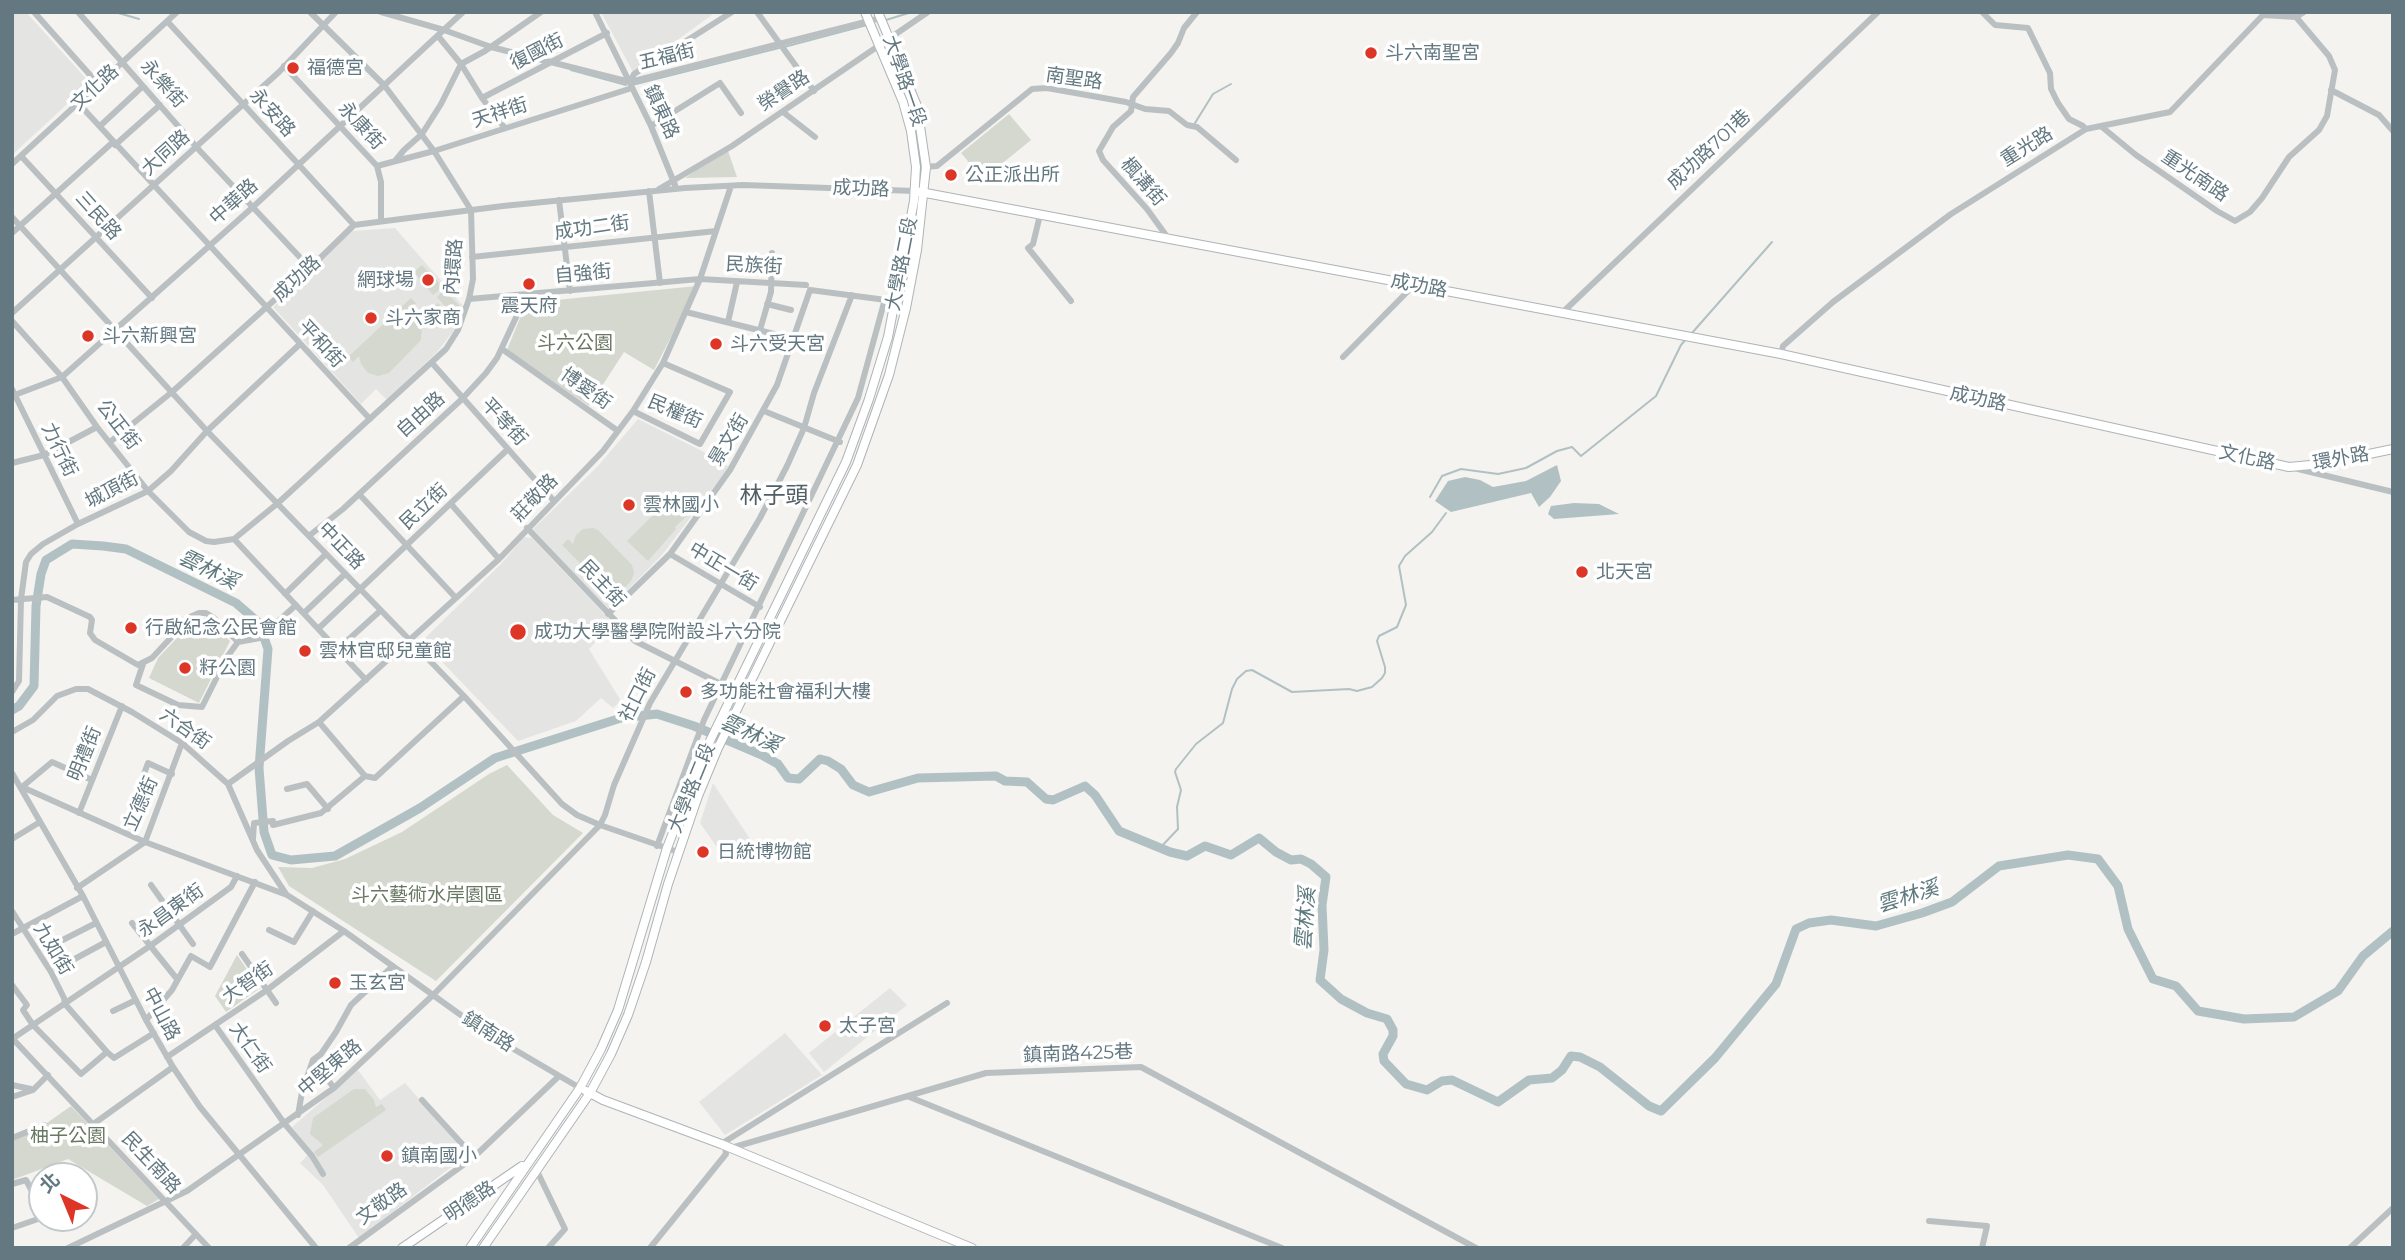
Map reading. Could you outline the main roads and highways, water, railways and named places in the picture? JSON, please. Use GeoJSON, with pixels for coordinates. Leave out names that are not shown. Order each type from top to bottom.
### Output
{"type":"FeatureCollection","features":[{"type":"Feature","properties":{"kind":"main road","name":"大學路一段"},"geometry":{"type":"LineString","coordinates":[[880,15],[917,106],[926,167],[919,192]]}},
{"type":"Feature","properties":{"kind":"main road","name":"大學路一段"},"geometry":{"type":"LineString","coordinates":[[867,17],[903,102],[912,138],[919,192]]}},
{"type":"Feature","properties":{"kind":"main road","name":"成功路"},"geometry":{"type":"LineString","coordinates":[[919,192],[1781,354],[2101,425]]}},
{"type":"Feature","properties":{"kind":"main road","name":"大學路二段"},"geometry":{"type":"LineString","coordinates":[[470,1248],[580,1087],[618,1010],[667,848],[708,745],[846,462],[860,424],[888,337],[919,192]]}},
{"type":"Feature","properties":{"kind":"main road","name":"大學路二段"},"geometry":{"type":"LineString","coordinates":[[483,1248],[590,1093],[628,1015],[678,852],[718,748],[857,465],[889,375],[906,308],[917,250],[919,192]]}},
{"type":"Feature","properties":{"kind":"main road"},"geometry":{"type":"LineString","coordinates":[[860,424],[871,427]]}},
{"type":"Feature","properties":{"kind":"main road","name":"文化路"},"geometry":{"type":"LineString","coordinates":[[2101,425],[2289,467]]}},
{"type":"Feature","properties":{"kind":"main road","name":"環外路"},"geometry":{"type":"LineString","coordinates":[[2289,467],[2321,464],[2393,449]]}},
{"type":"Feature","properties":{"kind":"main road"},"geometry":{"type":"LineString","coordinates":[[762,635],[772,640]]}},
{"type":"Feature","properties":{"kind":"main road"},"geometry":{"type":"LineString","coordinates":[[618,1010],[628,1015]]}},
{"type":"Feature","properties":{"kind":"main road","name":"鎮南路"},"geometry":{"type":"LineString","coordinates":[[580,1087],[624,1109],[725,1146],[972,1248]]}},
{"type":"Feature","properties":{"kind":"main road"},"geometry":{"type":"LineString","coordinates":[[528,1162],[536,1169]]}},
{"type":"Feature","properties":{"kind":"main road","name":"明德路"},"geometry":{"type":"LineString","coordinates":[[402,1248],[528,1162]]}},
{"type":"Feature","properties":{"kind":"waterway"},"geometry":{"type":"LineString","coordinates":[[115,12],[139,19]]}},
{"type":"Feature","properties":{"kind":"waterway"},"geometry":{"type":"LineString","coordinates":[[886,20],[912,12]]}},
{"type":"Feature","properties":{"kind":"waterway"},"geometry":{"type":"LineString","coordinates":[[784,47],[867,25]]}},
{"type":"Feature","properties":{"kind":"waterway"},"geometry":{"type":"LineString","coordinates":[[632,85],[779,48]]}},
{"type":"Feature","properties":{"kind":"waterway"},"geometry":{"type":"LineString","coordinates":[[571,70],[626,85]]}},
{"type":"Feature","properties":{"kind":"waterway"},"geometry":{"type":"LineString","coordinates":[[1195,123],[1213,94],[1231,84]]}},
{"type":"Feature","properties":{"kind":"waterway"},"geometry":{"type":"LineString","coordinates":[[1692,333],[1772,242]]}},
{"type":"Feature","properties":{"kind":"waterway"},"geometry":{"type":"LineString","coordinates":[[1430,497],[1442,476],[1461,469],[1498,474],[1526,468],[1557,451],[1572,447],[1581,456],[1656,396],[1686,339]]}},
{"type":"Feature","properties":{"kind":"waterway"},"geometry":{"type":"LineString","coordinates":[[1160,848],[1178,829],[1177,807],[1181,790],[1176,769],[1196,744],[1223,723],[1232,689],[1237,679],[1246,671],[1252,670],[1292,692],[1349,689],[1357,691],[1372,687],[1382,678],[1385,667],[1377,641],[1379,636],[1397,627],[1406,605],[1399,566],[1405,556],[1432,532],[1446,513]]}},
{"type":"Feature","properties":{"kind":"waterway","name":"雲林溪"},"geometry":{"type":"LineString","coordinates":[[12,710],[19,706],[34,686],[36,606],[46,560],[72,544],[103,546],[126,549],[236,603],[259,623],[268,649],[259,768],[264,832],[272,855],[291,860],[335,856],[420,808],[495,758],[621,718],[657,714],[694,726],[762,755],[778,764],[788,778],[799,779],[820,759],[828,761],[841,769],[853,785],[869,792],[918,778],[996,776],[1005,781],[1027,782],[1046,799],[1053,800],[1085,786],[1095,795],[1119,831],[1170,852],[1187,856],[1205,846],[1231,855],[1259,838],[1291,860],[1301,859],[1311,864],[1326,877],[1322,905],[1324,950],[1320,980],[1341,999],[1367,1013],[1387,1019],[1393,1036],[1383,1054],[1384,1061],[1406,1084],[1427,1090],[1442,1081],[1452,1080],[1498,1102],[1529,1080],[1552,1078],[1562,1070],[1571,1056],[1580,1057],[1600,1067],[1649,1106],[1661,1111],[1715,1058],[1776,984],[1796,929],[1809,923],[1831,920],[1876,926],[1922,913],[1952,902],[1999,866],[2068,855],[2098,859],[2118,886],[2128,929],[2153,979],[2176,986],[2198,1011],[2244,1019],[2294,1017],[2338,991],[2363,956],[2393,931]]}},
{"type":"Feature","properties":{"kind":"place","name":"斗六南聖宮"},"geometry":{"type":"Point","coordinates":[1371,53]}},
{"type":"Feature","properties":{"kind":"place","name":"福德宮"},"geometry":{"type":"Point","coordinates":[293,68]}},
{"type":"Feature","properties":{"kind":"place","name":"公正派出所"},"geometry":{"type":"Point","coordinates":[951,175]}},
{"type":"Feature","properties":{"kind":"place","name":"網球場"},"geometry":{"type":"Point","coordinates":[428,280]}},
{"type":"Feature","properties":{"kind":"place","name":"震天府"},"geometry":{"type":"Point","coordinates":[529,284]}},
{"type":"Feature","properties":{"kind":"place","name":"斗六家商"},"geometry":{"type":"Point","coordinates":[371,318]}},
{"type":"Feature","properties":{"kind":"place","name":"斗六新興宮"},"geometry":{"type":"Point","coordinates":[88,336]}},
{"type":"Feature","properties":{"kind":"place","name":"斗六受天宮"},"geometry":{"type":"Point","coordinates":[716,344]}},
{"type":"Feature","properties":{"kind":"place","name":"雲林國小"},"geometry":{"type":"Point","coordinates":[629,505]}},
{"type":"Feature","properties":{"kind":"place","name":"北天宮"},"geometry":{"type":"Point","coordinates":[1582,572]}},
{"type":"Feature","properties":{"kind":"place","name":"行啟紀念公民會館"},"geometry":{"type":"Point","coordinates":[131,628]}},
{"type":"Feature","properties":{"kind":"place","name":"成功大學醫學院附設斗六分院"},"geometry":{"type":"Point","coordinates":[518,632]}},
{"type":"Feature","properties":{"kind":"place","name":"雲林官邸兒童館"},"geometry":{"type":"Point","coordinates":[305,651]}},
{"type":"Feature","properties":{"kind":"place","name":"籽公園"},"geometry":{"type":"Point","coordinates":[185,668]}},
{"type":"Feature","properties":{"kind":"place","name":"多功能社會福利大樓"},"geometry":{"type":"Point","coordinates":[686,692]}},
{"type":"Feature","properties":{"kind":"place","name":"日統博物館"},"geometry":{"type":"Point","coordinates":[703,852]}},
{"type":"Feature","properties":{"kind":"place","name":"玉玄宮"},"geometry":{"type":"Point","coordinates":[335,983]}},
{"type":"Feature","properties":{"kind":"place","name":"太子宮"},"geometry":{"type":"Point","coordinates":[825,1026]}},
{"type":"Feature","properties":{"kind":"place","name":"鎮南國小"},"geometry":{"type":"Point","coordinates":[387,1156]}},
{"type":"Feature","properties":{"kind":"district","name":"林子頭"},"geometry":{"type":"Point","coordinates":[774,496]}},
{"type":"Feature","properties":{"kind":"park label","name":"斗六公園"},"geometry":{"type":"Point","coordinates":[575,343]}},
{"type":"Feature","properties":{"kind":"park label","name":"斗六藝術水岸園區"},"geometry":{"type":"Point","coordinates":[427,895]}},
{"type":"Feature","properties":{"kind":"park label","name":"柚子公園"},"geometry":{"type":"Point","coordinates":[68,1136]}}]}
